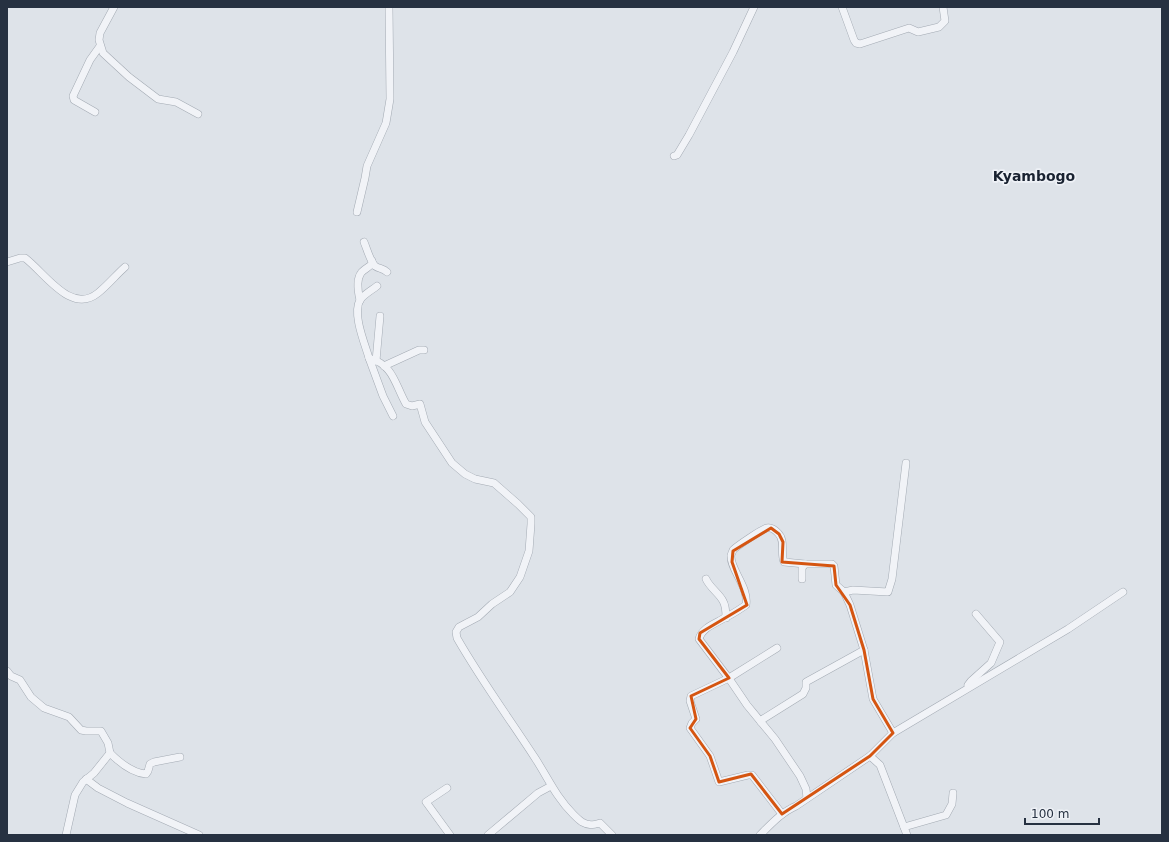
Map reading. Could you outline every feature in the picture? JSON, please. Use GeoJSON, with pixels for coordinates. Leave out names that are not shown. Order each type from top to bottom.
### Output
{"type":"FeatureCollection","features":[{"type":"Feature","properties":{"kind":"street"},"geometry":{"type":"LineString","coordinates":[[114,7],[100,33],[100,46],[103,52],[145,90],[158,99],[176,102],[198,114]]}},
{"type":"Feature","properties":{"kind":"street"},"geometry":{"type":"LineString","coordinates":[[357,212],[367,166],[386,123],[389,106],[389,7]]}},
{"type":"Feature","properties":{"kind":"street"},"geometry":{"type":"LineString","coordinates":[[674,156],[677,155],[689,135],[733,52],[754,7]]}},
{"type":"Feature","properties":{"kind":"street"},"geometry":{"type":"LineString","coordinates":[[842,7],[854,40],[856,43],[860,44],[909,28],[918,32],[939,27],[945,21],[942,7]]}},
{"type":"Feature","properties":{"kind":"street"},"geometry":{"type":"LineString","coordinates":[[94,112],[74,100],[73,96],[90,60],[100,46]]}},
{"type":"Feature","properties":{"kind":"street"},"geometry":{"type":"LineString","coordinates":[[364,242],[372,261],[376,266],[384,268],[387,272]]}},
{"type":"Feature","properties":{"kind":"street"},"geometry":{"type":"LineString","coordinates":[[7,262],[25,258],[68,296],[80,300],[97,294],[125,266]]}},
{"type":"Feature","properties":{"kind":"street"},"geometry":{"type":"LineString","coordinates":[[372,261],[372,264],[361,273],[358,281],[358,293],[360,300],[358,317],[369,358],[383,396],[393,416]]}},
{"type":"Feature","properties":{"kind":"street"},"geometry":{"type":"LineString","coordinates":[[360,300],[376,286]]}},
{"type":"Feature","properties":{"kind":"street"},"geometry":{"type":"LineString","coordinates":[[376,361],[380,316]]}},
{"type":"Feature","properties":{"kind":"street"},"geometry":{"type":"LineString","coordinates":[[384,366],[419,350],[424,350]]}},
{"type":"Feature","properties":{"kind":"street"},"geometry":{"type":"LineString","coordinates":[[369,358],[384,366],[392,373],[406,404],[412,406],[420,404],[425,422],[452,463],[470,476],[494,483],[531,517],[532,524],[529,551],[520,577],[510,592],[492,604],[478,617],[459,627],[456,632],[457,638],[483,682],[535,758],[551,786],[566,807],[581,822],[590,825],[600,823],[612,835]]}},
{"type":"Feature","properties":{"kind":"street"},"geometry":{"type":"LineString","coordinates":[[844,592],[853,590],[888,592],[892,579],[906,463]]}},
{"type":"Feature","properties":{"kind":"street"},"geometry":{"type":"LineString","coordinates":[[806,798],[806,789],[800,776],[775,740],[747,705],[729,678],[699,639],[700,633],[710,625],[726,618],[746,605],[747,601],[744,588],[731,557],[733,550],[740,544],[766,528],[771,528],[779,534],[783,542],[782,559],[784,562],[832,564],[834,566],[836,585],[844,592],[850,605],[864,650],[873,699],[893,733]]}},
{"type":"Feature","properties":{"kind":"street"},"geometry":{"type":"LineString","coordinates":[[802,579],[802,568],[805,564]]}},
{"type":"Feature","properties":{"kind":"street"},"geometry":{"type":"LineString","coordinates":[[706,579],[714,591],[723,599],[726,606],[726,618]]}},
{"type":"Feature","properties":{"kind":"street"},"geometry":{"type":"LineString","coordinates":[[760,835],[782,814],[870,756],[893,733],[1068,629],[1123,592]]}},
{"type":"Feature","properties":{"kind":"street"},"geometry":{"type":"LineString","coordinates":[[966,689],[971,681],[992,663],[1000,642],[976,614]]}},
{"type":"Feature","properties":{"kind":"street"},"geometry":{"type":"LineString","coordinates":[[777,648],[729,678],[691,696],[690,701],[696,719],[690,728],[710,756],[719,782],[752,775],[782,814]]}},
{"type":"Feature","properties":{"kind":"street"},"geometry":{"type":"LineString","coordinates":[[761,722],[763,719],[803,694],[806,688],[806,682],[864,650]]}},
{"type":"Feature","properties":{"kind":"street"},"geometry":{"type":"LineString","coordinates":[[7,671],[11,676],[20,680],[31,697],[44,708],[69,717],[81,730],[100,731],[108,743],[110,753],[118,760],[139,773],[146,774],[150,764],[154,762],[180,757]]}},
{"type":"Feature","properties":{"kind":"street"},"geometry":{"type":"LineString","coordinates":[[66,835],[76,795],[86,778],[94,773],[110,753]]}},
{"type":"Feature","properties":{"kind":"street"},"geometry":{"type":"LineString","coordinates":[[870,756],[880,765],[907,835]]}},
{"type":"Feature","properties":{"kind":"street"},"geometry":{"type":"LineString","coordinates":[[86,778],[98,788],[126,803],[199,835]]}},
{"type":"Feature","properties":{"kind":"street"},"geometry":{"type":"LineString","coordinates":[[488,835],[538,793],[551,786]]}},
{"type":"Feature","properties":{"kind":"street"},"geometry":{"type":"LineString","coordinates":[[447,788],[426,802],[450,835]]}},
{"type":"Feature","properties":{"kind":"street"},"geometry":{"type":"LineString","coordinates":[[904,827],[946,815],[952,804],[953,792]]}},
{"type":"Feature","properties":{"kind":"highlighted area"},"geometry":{"type":"Polygon","coordinates":[[[771,528],[779,534],[783,542],[782,562],[834,566],[836,585],[850,605],[864,650],[873,699],[893,733],[870,756],[782,814],[751,774],[719,782],[710,756],[690,728],[696,719],[691,696],[729,678],[699,639],[700,633],[747,605],[732,562],[733,551],[771,528]]]}},
{"type":"Feature","properties":{"kind":"district","name":"Kyambogo"},"geometry":{"type":"Point","coordinates":[1034,176]}}]}
